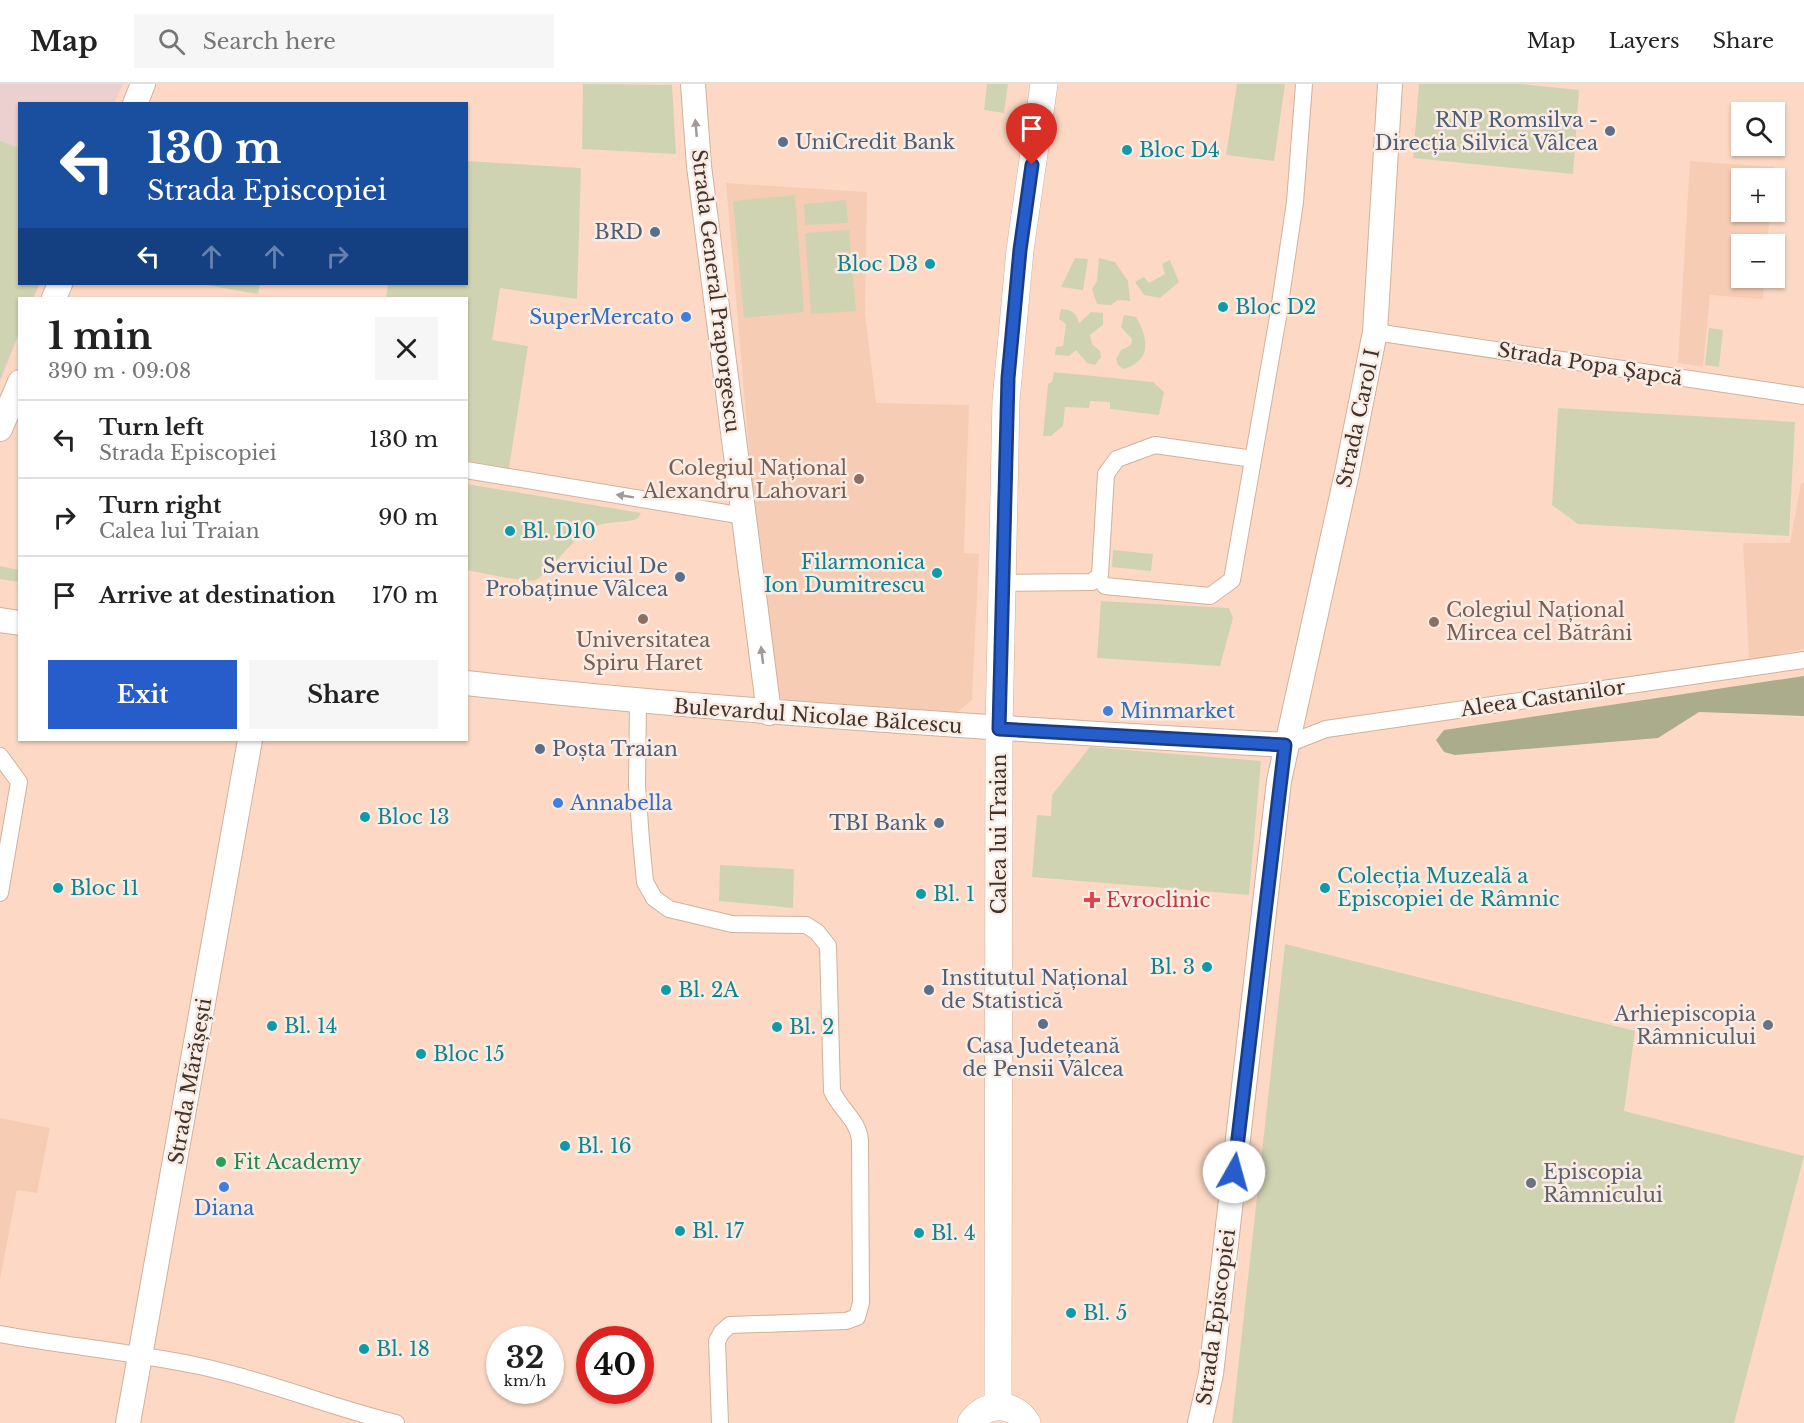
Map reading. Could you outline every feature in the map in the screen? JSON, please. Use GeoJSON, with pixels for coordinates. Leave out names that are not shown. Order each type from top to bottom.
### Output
{"type":"FeatureCollection","features":[{"type":"Feature","properties":{"kind":"main road","name":"Calea lui Traian"},"geometry":{"type":"LineString","coordinates":[[998,1406],[999,729],[1009,354],[1020,250],[1044,84]]}},
{"type":"Feature","properties":{"kind":"main road"},"geometry":{"type":"LineString","coordinates":[[971,1423],[981,1412],[998,1406],[1018,1412],[1027,1423]]}},
{"type":"Feature","properties":{"kind":"street"},"geometry":{"type":"LineString","coordinates":[[136,102],[143,84]]}},
{"type":"Feature","properties":{"kind":"street","name":"Strada General Praporgescu"},"geometry":{"type":"LineString","coordinates":[[693,84],[699,166],[769,713]]}},
{"type":"Feature","properties":{"kind":"street"},"geometry":{"type":"LineString","coordinates":[[1105,586],[1210,596],[1222,590],[1232,580],[1295,202],[1304,84]]}},
{"type":"Feature","properties":{"kind":"street","name":"Strada Carol I"},"geometry":{"type":"LineString","coordinates":[[1285,745],[1347,473],[1376,332],[1390,84]]}},
{"type":"Feature","properties":{"kind":"street","name":"Strada Popa Șapcă"},"geometry":{"type":"LineString","coordinates":[[1376,332],[1804,396]]}},
{"type":"Feature","properties":{"kind":"street"},"geometry":{"type":"LineString","coordinates":[[0,429],[18,391]]}},
{"type":"Feature","properties":{"kind":"street"},"geometry":{"type":"LineString","coordinates":[[1003,583],[1092,582],[1100,575],[1106,474],[1117,459],[1155,445],[1253,459]]}},
{"type":"Feature","properties":{"kind":"street"},"geometry":{"type":"LineString","coordinates":[[468,470],[744,516]]}},
{"type":"Feature","properties":{"kind":"street"},"geometry":{"type":"LineString","coordinates":[[0,620],[18,623]]}},
{"type":"Feature","properties":{"kind":"street","name":"Aleea Castanilor"},"geometry":{"type":"LineString","coordinates":[[1285,745],[1306,735],[1348,726],[1693,678],[1804,660]]}},
{"type":"Feature","properties":{"kind":"street","name":"Bulevardul Nicolae Bălcescu"},"geometry":{"type":"LineString","coordinates":[[468,683],[638,702],[999,729]]}},
{"type":"Feature","properties":{"kind":"street"},"geometry":{"type":"LineString","coordinates":[[638,702],[637,784],[645,882],[654,898],[669,909],[732,924],[806,925],[817,932],[828,946],[832,1091],[839,1107],[859,1130],[861,1303],[857,1317],[846,1322],[730,1325],[722,1332],[717,1347],[720,1423]]}},
{"type":"Feature","properties":{"kind":"street"},"geometry":{"type":"LineString","coordinates":[[999,729],[1285,745]]}},
{"type":"Feature","properties":{"kind":"street","name":"Strada Mărășești"},"geometry":{"type":"LineString","coordinates":[[128,1423],[250,741]]}},
{"type":"Feature","properties":{"kind":"street","name":"Strada Episcopiei"},"geometry":{"type":"LineString","coordinates":[[1200,1423],[1211,1374],[1285,745]]}},
{"type":"Feature","properties":{"kind":"street"},"geometry":{"type":"LineString","coordinates":[[0,756],[19,782],[0,893]]}},
{"type":"Feature","properties":{"kind":"street"},"geometry":{"type":"LineString","coordinates":[[0,1334],[199,1366],[259,1382],[336,1408],[396,1423]]}},
{"type":"Feature","properties":{"kind":"shaded area"},"geometry":{"type":"Polygon","coordinates":[[[0,84],[123,84],[114,102],[18,102],[18,285],[40,285],[34,297],[18,297],[18,337],[0,383],[0,84]]]}},
{"type":"Feature","properties":{"kind":"shaded area"},"geometry":{"type":"Polygon","coordinates":[[[1690,161],[1774,167],[1731,168],[1731,222],[1769,222],[1768,234],[1731,234],[1731,288],[1764,288],[1763,299],[1710,295],[1703,367],[1678,363],[1690,161]]]}},
{"type":"Feature","properties":{"kind":"shaded area","name":"Colegiul Național Alexandru Lahovari"},"geometry":{"type":"Polygon","coordinates":[[[726,183],[867,192],[865,313],[876,403],[969,405],[964,553],[979,554],[972,700],[955,714],[785,700],[774,690],[762,601],[726,183]]]}},
{"type":"Feature","properties":{"kind":"shaded area"},"geometry":{"type":"Polygon","coordinates":[[[1801,483],[1804,483],[1804,649],[1749,660],[1743,543],[1790,543],[1801,483]]]}},
{"type":"Feature","properties":{"kind":"shaded area"},"geometry":{"type":"Polygon","coordinates":[[[0,1118],[50,1128],[37,1193],[17,1190],[0,1280],[0,1118]]]}},
{"type":"Feature","properties":{"kind":"green space"},"geometry":{"type":"Polygon","coordinates":[[[583,84],[672,85],[676,154],[582,149],[583,84]]]}},
{"type":"Feature","properties":{"kind":"green space"},"geometry":{"type":"Polygon","coordinates":[[[987,84],[1008,84],[1004,113],[984,110],[987,84]]]}},
{"type":"Feature","properties":{"kind":"green space"},"geometry":{"type":"Polygon","coordinates":[[[1237,84],[1285,84],[1274,161],[1226,155],[1237,84]]]}},
{"type":"Feature","properties":{"kind":"green space"},"geometry":{"type":"Polygon","coordinates":[[[1419,84],[1521,84],[1579,90],[1573,174],[1413,158],[1419,84]]]}},
{"type":"Feature","properties":{"kind":"green space"},"geometry":{"type":"Polygon","coordinates":[[[0,141],[18,148],[18,285],[39,285],[33,297],[18,297],[18,334],[0,379],[0,141]]]}},
{"type":"Feature","properties":{"kind":"green space"},"geometry":{"type":"Polygon","coordinates":[[[468,161],[581,168],[577,299],[500,288],[492,340],[528,346],[509,468],[468,461],[468,297],[386,297],[388,285],[468,285],[468,161]]]}},
{"type":"Feature","properties":{"kind":"green space"},"geometry":{"type":"Polygon","coordinates":[[[795,195],[804,312],[744,318],[733,201],[795,195]]]}},
{"type":"Feature","properties":{"kind":"green space"},"geometry":{"type":"Polygon","coordinates":[[[846,200],[848,223],[805,225],[804,204],[846,200]]]}},
{"type":"Feature","properties":{"kind":"green space"},"geometry":{"type":"Polygon","coordinates":[[[849,230],[856,311],[811,314],[805,233],[849,230]]]}},
{"type":"Feature","properties":{"kind":"green space"},"geometry":{"type":"Polygon","coordinates":[[[1075,258],[1088,259],[1083,290],[1061,287],[1075,258]]]}},
{"type":"Feature","properties":{"kind":"green space"},"geometry":{"type":"Polygon","coordinates":[[[1099,258],[1115,262],[1128,281],[1130,301],[1118,300],[1111,305],[1097,304],[1092,289],[1097,281],[1099,258]]]}},
{"type":"Feature","properties":{"kind":"green space"},"geometry":{"type":"Polygon","coordinates":[[[1170,260],[1179,282],[1160,298],[1144,295],[1135,282],[1144,277],[1149,283],[1165,274],[1162,264],[1170,260]]]}},
{"type":"Feature","properties":{"kind":"green space"},"geometry":{"type":"Polygon","coordinates":[[[207,285],[260,285],[258,294],[207,285]]]}},
{"type":"Feature","properties":{"kind":"green space"},"geometry":{"type":"Polygon","coordinates":[[[1061,309],[1073,312],[1079,323],[1091,312],[1103,313],[1103,325],[1090,335],[1092,344],[1100,351],[1101,357],[1095,365],[1087,363],[1076,350],[1069,356],[1055,355],[1056,347],[1063,346],[1066,324],[1059,319],[1061,309]]]}},
{"type":"Feature","properties":{"kind":"green space"},"geometry":{"type":"Polygon","coordinates":[[[1124,315],[1136,317],[1143,332],[1145,348],[1139,360],[1123,369],[1118,365],[1116,359],[1121,350],[1131,345],[1132,339],[1121,327],[1124,315]]]}},
{"type":"Feature","properties":{"kind":"green space"},"geometry":{"type":"Polygon","coordinates":[[[1709,328],[1723,330],[1719,367],[1705,365],[1709,328]]]}},
{"type":"Feature","properties":{"kind":"green space"},"geometry":{"type":"Polygon","coordinates":[[[1054,372],[1153,382],[1164,392],[1159,415],[1110,409],[1110,402],[1090,401],[1089,408],[1065,407],[1063,426],[1051,436],[1043,436],[1048,384],[1052,382],[1054,372]]]}},
{"type":"Feature","properties":{"kind":"green space"},"geometry":{"type":"Polygon","coordinates":[[[1558,408],[1795,422],[1789,536],[1578,524],[1552,505],[1558,408]]]}},
{"type":"Feature","properties":{"kind":"green space"},"geometry":{"type":"Polygon","coordinates":[[[468,484],[641,513],[637,519],[606,523],[588,530],[539,578],[530,581],[468,570],[468,484]]]}},
{"type":"Feature","properties":{"kind":"green space"},"geometry":{"type":"Polygon","coordinates":[[[1113,550],[1153,554],[1151,571],[1112,567],[1113,550]]]}},
{"type":"Feature","properties":{"kind":"green space"},"geometry":{"type":"Polygon","coordinates":[[[0,566],[18,570],[18,582],[0,579],[0,566]]]}},
{"type":"Feature","properties":{"kind":"green space"},"geometry":{"type":"Polygon","coordinates":[[[1101,601],[1229,608],[1233,618],[1220,666],[1097,658],[1101,601]]]}},
{"type":"Feature","properties":{"kind":"green space"},"geometry":{"type":"Polygon","coordinates":[[[1804,676],[1804,716],[1699,712],[1658,738],[1455,755],[1444,752],[1436,740],[1444,730],[1804,676]]]}},
{"type":"Feature","properties":{"kind":"green space"},"geometry":{"type":"Polygon","coordinates":[[[1090,747],[1261,761],[1249,895],[1032,877],[1037,815],[1051,816],[1052,795],[1090,747]]]}},
{"type":"Feature","properties":{"kind":"green space"},"geometry":{"type":"Polygon","coordinates":[[[720,865],[794,869],[793,908],[719,901],[720,865]]]}},
{"type":"Feature","properties":{"kind":"green space"},"geometry":{"type":"Polygon","coordinates":[[[1285,944],[1635,1031],[1624,1111],[1804,1156],[1734,1423],[1232,1423],[1285,944]]]}},
{"type":"Feature","properties":{"kind":"place","name":"RNP Romsilva - Direcția Silvică Vâlcea"},"geometry":{"type":"Point","coordinates":[1610,131]}},
{"type":"Feature","properties":{"kind":"place","name":"UniCredit Bank"},"geometry":{"type":"Point","coordinates":[783,142]}},
{"type":"Feature","properties":{"kind":"place","name":"Bloc D4"},"geometry":{"type":"Point","coordinates":[1127,150]}},
{"type":"Feature","properties":{"kind":"place","name":"BRD"},"geometry":{"type":"Point","coordinates":[655,232]}},
{"type":"Feature","properties":{"kind":"place","name":"Bloc D3"},"geometry":{"type":"Point","coordinates":[930,264]}},
{"type":"Feature","properties":{"kind":"place","name":"Bloc D2"},"geometry":{"type":"Point","coordinates":[1223,307]}},
{"type":"Feature","properties":{"kind":"place","name":"SuperMercato"},"geometry":{"type":"Point","coordinates":[686,317]}},
{"type":"Feature","properties":{"kind":"place","name":"Colegiul Național Alexandru Lahovari"},"geometry":{"type":"Point","coordinates":[859,479]}},
{"type":"Feature","properties":{"kind":"place","name":"Bl. D10"},"geometry":{"type":"Point","coordinates":[510,531]}},
{"type":"Feature","properties":{"kind":"place","name":"Filarmonica Ion Dumitrescu"},"geometry":{"type":"Point","coordinates":[937,573]}},
{"type":"Feature","properties":{"kind":"place","name":"Serviciul De Probaținue Vâlcea"},"geometry":{"type":"Point","coordinates":[680,577]}},
{"type":"Feature","properties":{"kind":"place","name":"Universitatea Spiru Haret"},"geometry":{"type":"Point","coordinates":[643,619]}},
{"type":"Feature","properties":{"kind":"place","name":"Colegiul Național Mircea cel Bătrâni"},"geometry":{"type":"Point","coordinates":[1434,622]}},
{"type":"Feature","properties":{"kind":"place","name":"Minmarket"},"geometry":{"type":"Point","coordinates":[1108,711]}},
{"type":"Feature","properties":{"kind":"place","name":"Poșta Traian"},"geometry":{"type":"Point","coordinates":[540,749]}},
{"type":"Feature","properties":{"kind":"place","name":"Annabella"},"geometry":{"type":"Point","coordinates":[558,803]}},
{"type":"Feature","properties":{"kind":"place","name":"Bloc 13"},"geometry":{"type":"Point","coordinates":[365,817]}},
{"type":"Feature","properties":{"kind":"place","name":"TBI Bank"},"geometry":{"type":"Point","coordinates":[939,823]}},
{"type":"Feature","properties":{"kind":"place","name":"Bloc 11"},"geometry":{"type":"Point","coordinates":[58,888]}},
{"type":"Feature","properties":{"kind":"place","name":"Colecția Muzeală a Episcopiei de Râmnic"},"geometry":{"type":"Point","coordinates":[1325,888]}},
{"type":"Feature","properties":{"kind":"place","name":"Bl. 1"},"geometry":{"type":"Point","coordinates":[921,894]}},
{"type":"Feature","properties":{"kind":"place","name":"Evroclinic"},"geometry":{"type":"Point","coordinates":[1092,900]}},
{"type":"Feature","properties":{"kind":"place","name":"Bl. 3"},"geometry":{"type":"Point","coordinates":[1207,967]}},
{"type":"Feature","properties":{"kind":"place","name":"Bl. 2A"},"geometry":{"type":"Point","coordinates":[666,990]}},
{"type":"Feature","properties":{"kind":"place","name":"Institutul Național de Statistică"},"geometry":{"type":"Point","coordinates":[929,990]}},
{"type":"Feature","properties":{"kind":"place","name":"Casa Județeană de Pensii Vâlcea"},"geometry":{"type":"Point","coordinates":[1043,1024]}},
{"type":"Feature","properties":{"kind":"place","name":"Arhiepiscopia Râmnicului"},"geometry":{"type":"Point","coordinates":[1768,1025]}},
{"type":"Feature","properties":{"kind":"place","name":"Bl. 14"},"geometry":{"type":"Point","coordinates":[272,1026]}},
{"type":"Feature","properties":{"kind":"place","name":"Bl. 2"},"geometry":{"type":"Point","coordinates":[777,1027]}},
{"type":"Feature","properties":{"kind":"place","name":"Bloc 15"},"geometry":{"type":"Point","coordinates":[421,1054]}},
{"type":"Feature","properties":{"kind":"place","name":"Bl. 16"},"geometry":{"type":"Point","coordinates":[565,1146]}},
{"type":"Feature","properties":{"kind":"place","name":"Fit Academy"},"geometry":{"type":"Point","coordinates":[221,1162]}},
{"type":"Feature","properties":{"kind":"place","name":"Episcopia Râmnicului"},"geometry":{"type":"Point","coordinates":[1531,1183]}},
{"type":"Feature","properties":{"kind":"place","name":"Diana"},"geometry":{"type":"Point","coordinates":[224,1187]}},
{"type":"Feature","properties":{"kind":"place","name":"Bl. 17"},"geometry":{"type":"Point","coordinates":[680,1231]}},
{"type":"Feature","properties":{"kind":"place","name":"Bl. 4"},"geometry":{"type":"Point","coordinates":[919,1233]}},
{"type":"Feature","properties":{"kind":"place","name":"Bl. 5"},"geometry":{"type":"Point","coordinates":[1071,1313]}},
{"type":"Feature","properties":{"kind":"place","name":"Bl. 18"},"geometry":{"type":"Point","coordinates":[364,1349]}},
{"type":"Feature","properties":{"kind":"route"},"geometry":{"type":"LineString","coordinates":[[1032,165],[1013,312],[1006,401],[999,729],[1285,745],[1234,1172]]}}]}
